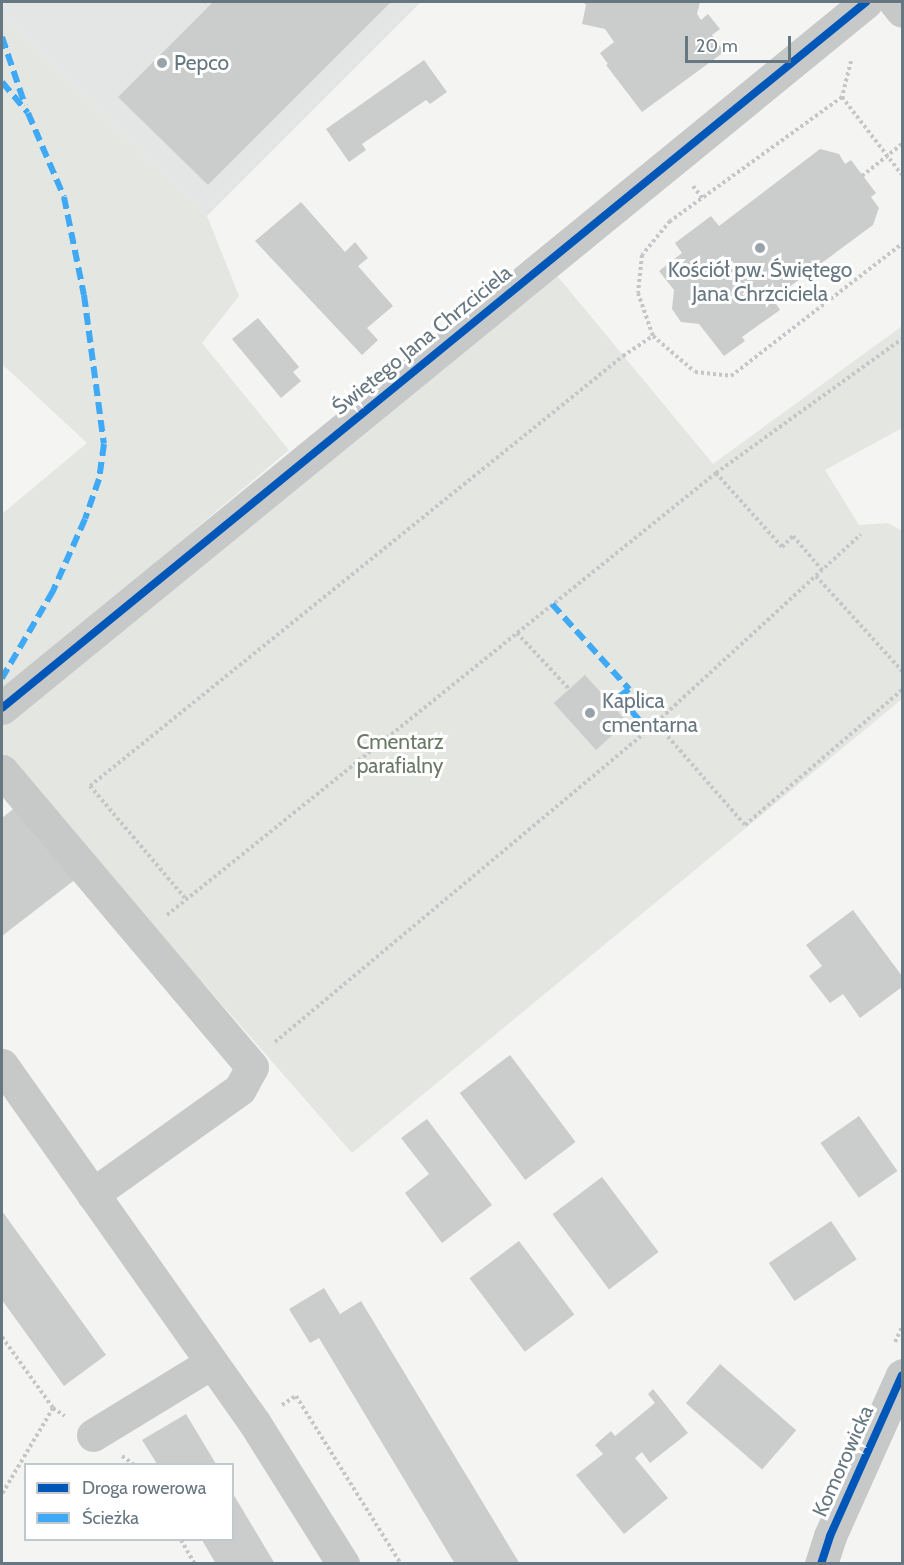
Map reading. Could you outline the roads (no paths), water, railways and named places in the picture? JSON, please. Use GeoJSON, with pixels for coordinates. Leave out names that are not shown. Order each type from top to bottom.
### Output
{"type":"FeatureCollection","features":[{"type":"Feature","properties":{"kind":"street","name":"Świętego Jana Chrzciciela"},"geometry":{"type":"LineString","coordinates":[[2,708],[866,2]]}},
{"type":"Feature","properties":{"kind":"street"},"geometry":{"type":"LineString","coordinates":[[2,771],[252,1067],[240,1089],[93,1194]]}},
{"type":"Feature","properties":{"kind":"street"},"geometry":{"type":"LineString","coordinates":[[2,1065],[254,1422],[344,1563]]}},
{"type":"Feature","properties":{"kind":"street"},"geometry":{"type":"LineString","coordinates":[[93,1435],[211,1363]]}},
{"type":"Feature","properties":{"kind":"street","name":"Komorowicka"},"geometry":{"type":"LineString","coordinates":[[821,1563],[834,1527],[903,1375]]}},
{"type":"Feature","properties":{"kind":"place","name":"Pepco"},"geometry":{"type":"Point","coordinates":[162,63]}},
{"type":"Feature","properties":{"kind":"place","name":"Kościół pw. Świętego Jana Chrzciciela"},"geometry":{"type":"Point","coordinates":[760,248]}},
{"type":"Feature","properties":{"kind":"place","name":"Kaplica cmentarna"},"geometry":{"type":"Point","coordinates":[590,713]}},
{"type":"Feature","properties":{"kind":"park label","name":"Cmentarz parafialny"},"geometry":{"type":"Point","coordinates":[400,754]}}]}
